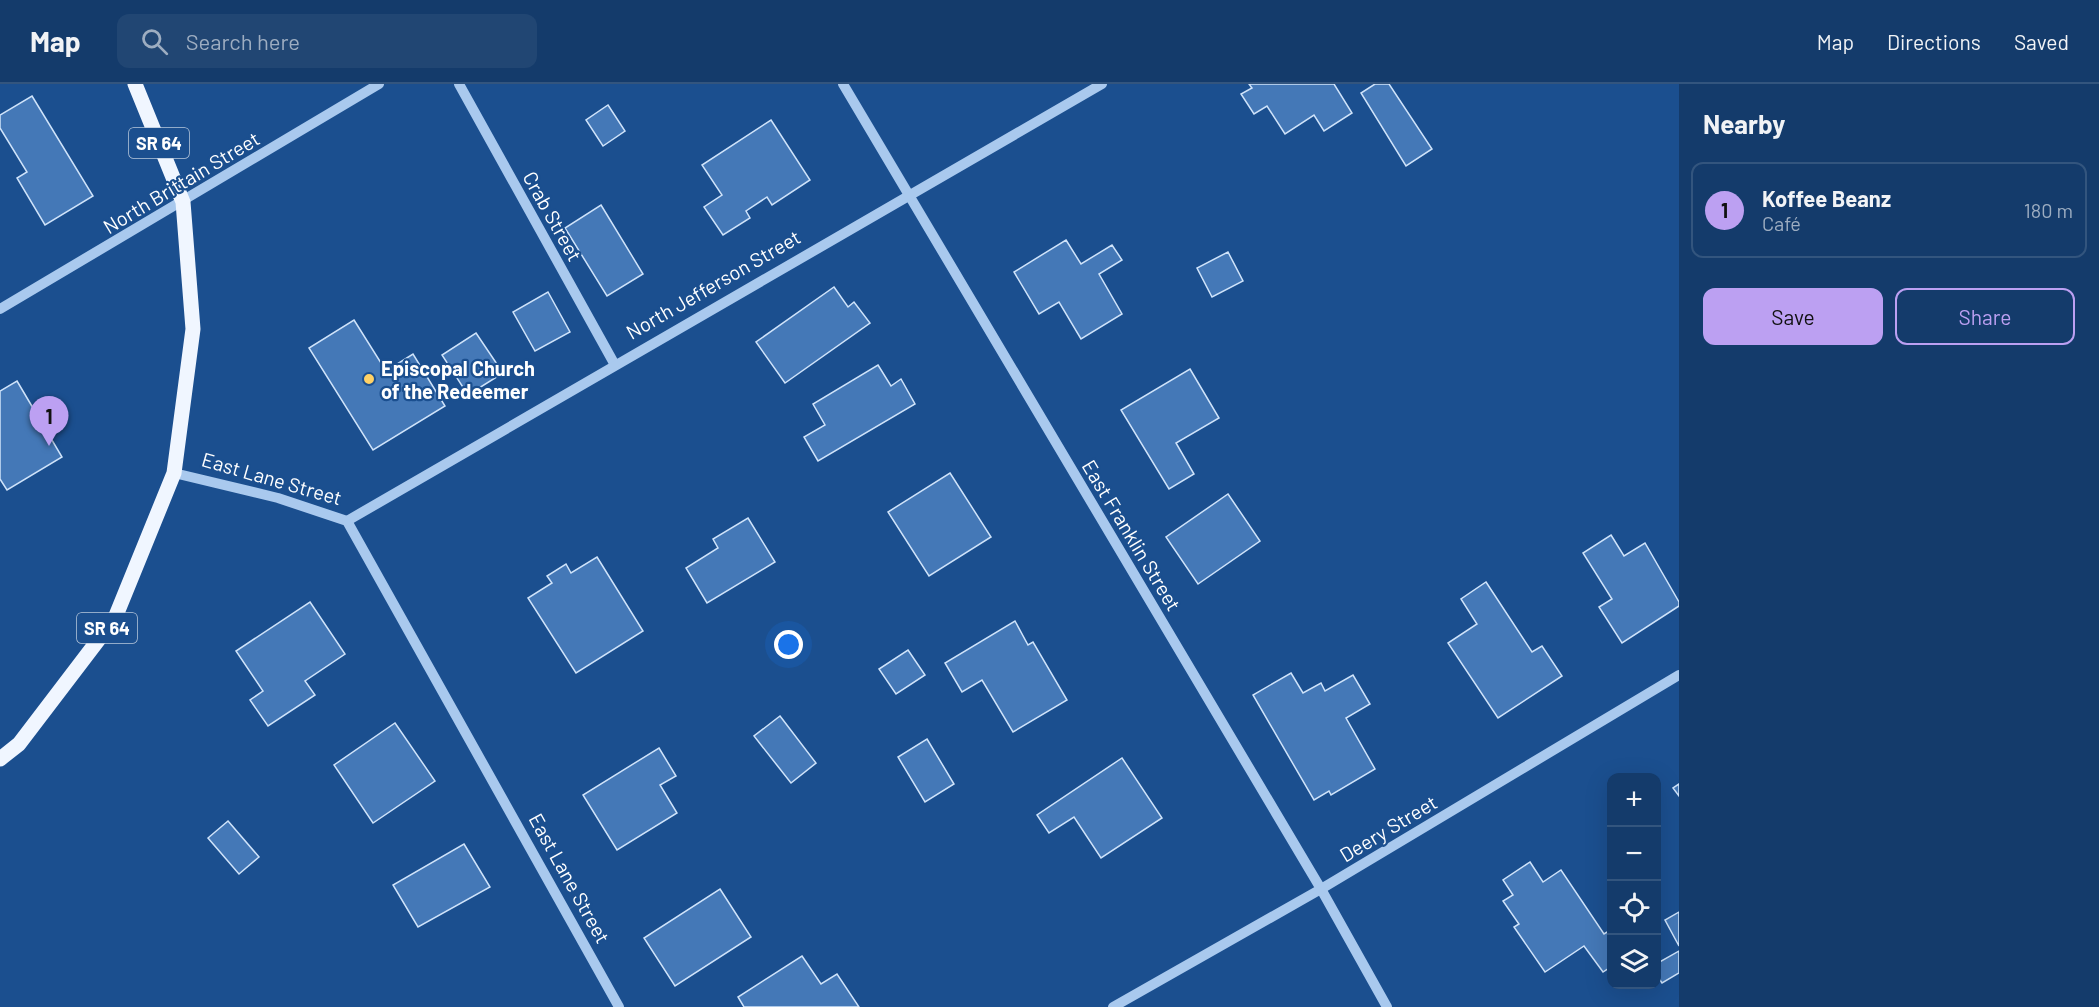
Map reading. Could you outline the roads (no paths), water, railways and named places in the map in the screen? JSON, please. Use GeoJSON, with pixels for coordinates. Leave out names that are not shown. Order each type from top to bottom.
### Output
{"type":"FeatureCollection","features":[{"type":"Feature","properties":{"kind":"main road","name":"East Lane Street"},"geometry":{"type":"LineString","coordinates":[[135,84],[183,202],[193,329],[174,473]]}},
{"type":"Feature","properties":{"kind":"main road","name":"SR 64"},"geometry":{"type":"LineString","coordinates":[[0,759],[19,744],[115,618],[174,473]]}},
{"type":"Feature","properties":{"kind":"street","name":"North Brittain Street"},"geometry":{"type":"LineString","coordinates":[[0,309],[379,84]]}},
{"type":"Feature","properties":{"kind":"street","name":"Crab Street"},"geometry":{"type":"LineString","coordinates":[[459,84],[615,364]]}},
{"type":"Feature","properties":{"kind":"street","name":"East Franklin Street"},"geometry":{"type":"LineString","coordinates":[[843,84],[1321,889],[1387,1007]]}},
{"type":"Feature","properties":{"kind":"street","name":"North Jefferson Street"},"geometry":{"type":"LineString","coordinates":[[347,520],[1102,84]]}},
{"type":"Feature","properties":{"kind":"street","name":"East Lane Street"},"geometry":{"type":"LineString","coordinates":[[174,473],[278,498],[347,520],[619,1007]]}},
{"type":"Feature","properties":{"kind":"street","name":"Deery Street"},"geometry":{"type":"LineString","coordinates":[[1113,1007],[1321,889],[1679,675]]}},
{"type":"Feature","properties":{"kind":"place","name":"Episcopal Church of the Redeemer"},"geometry":{"type":"Point","coordinates":[369,379]}},
{"type":"Feature","properties":{"kind":"place","name":"Koffee Beanz"},"geometry":{"type":"Point","coordinates":[49,446]}}]}
